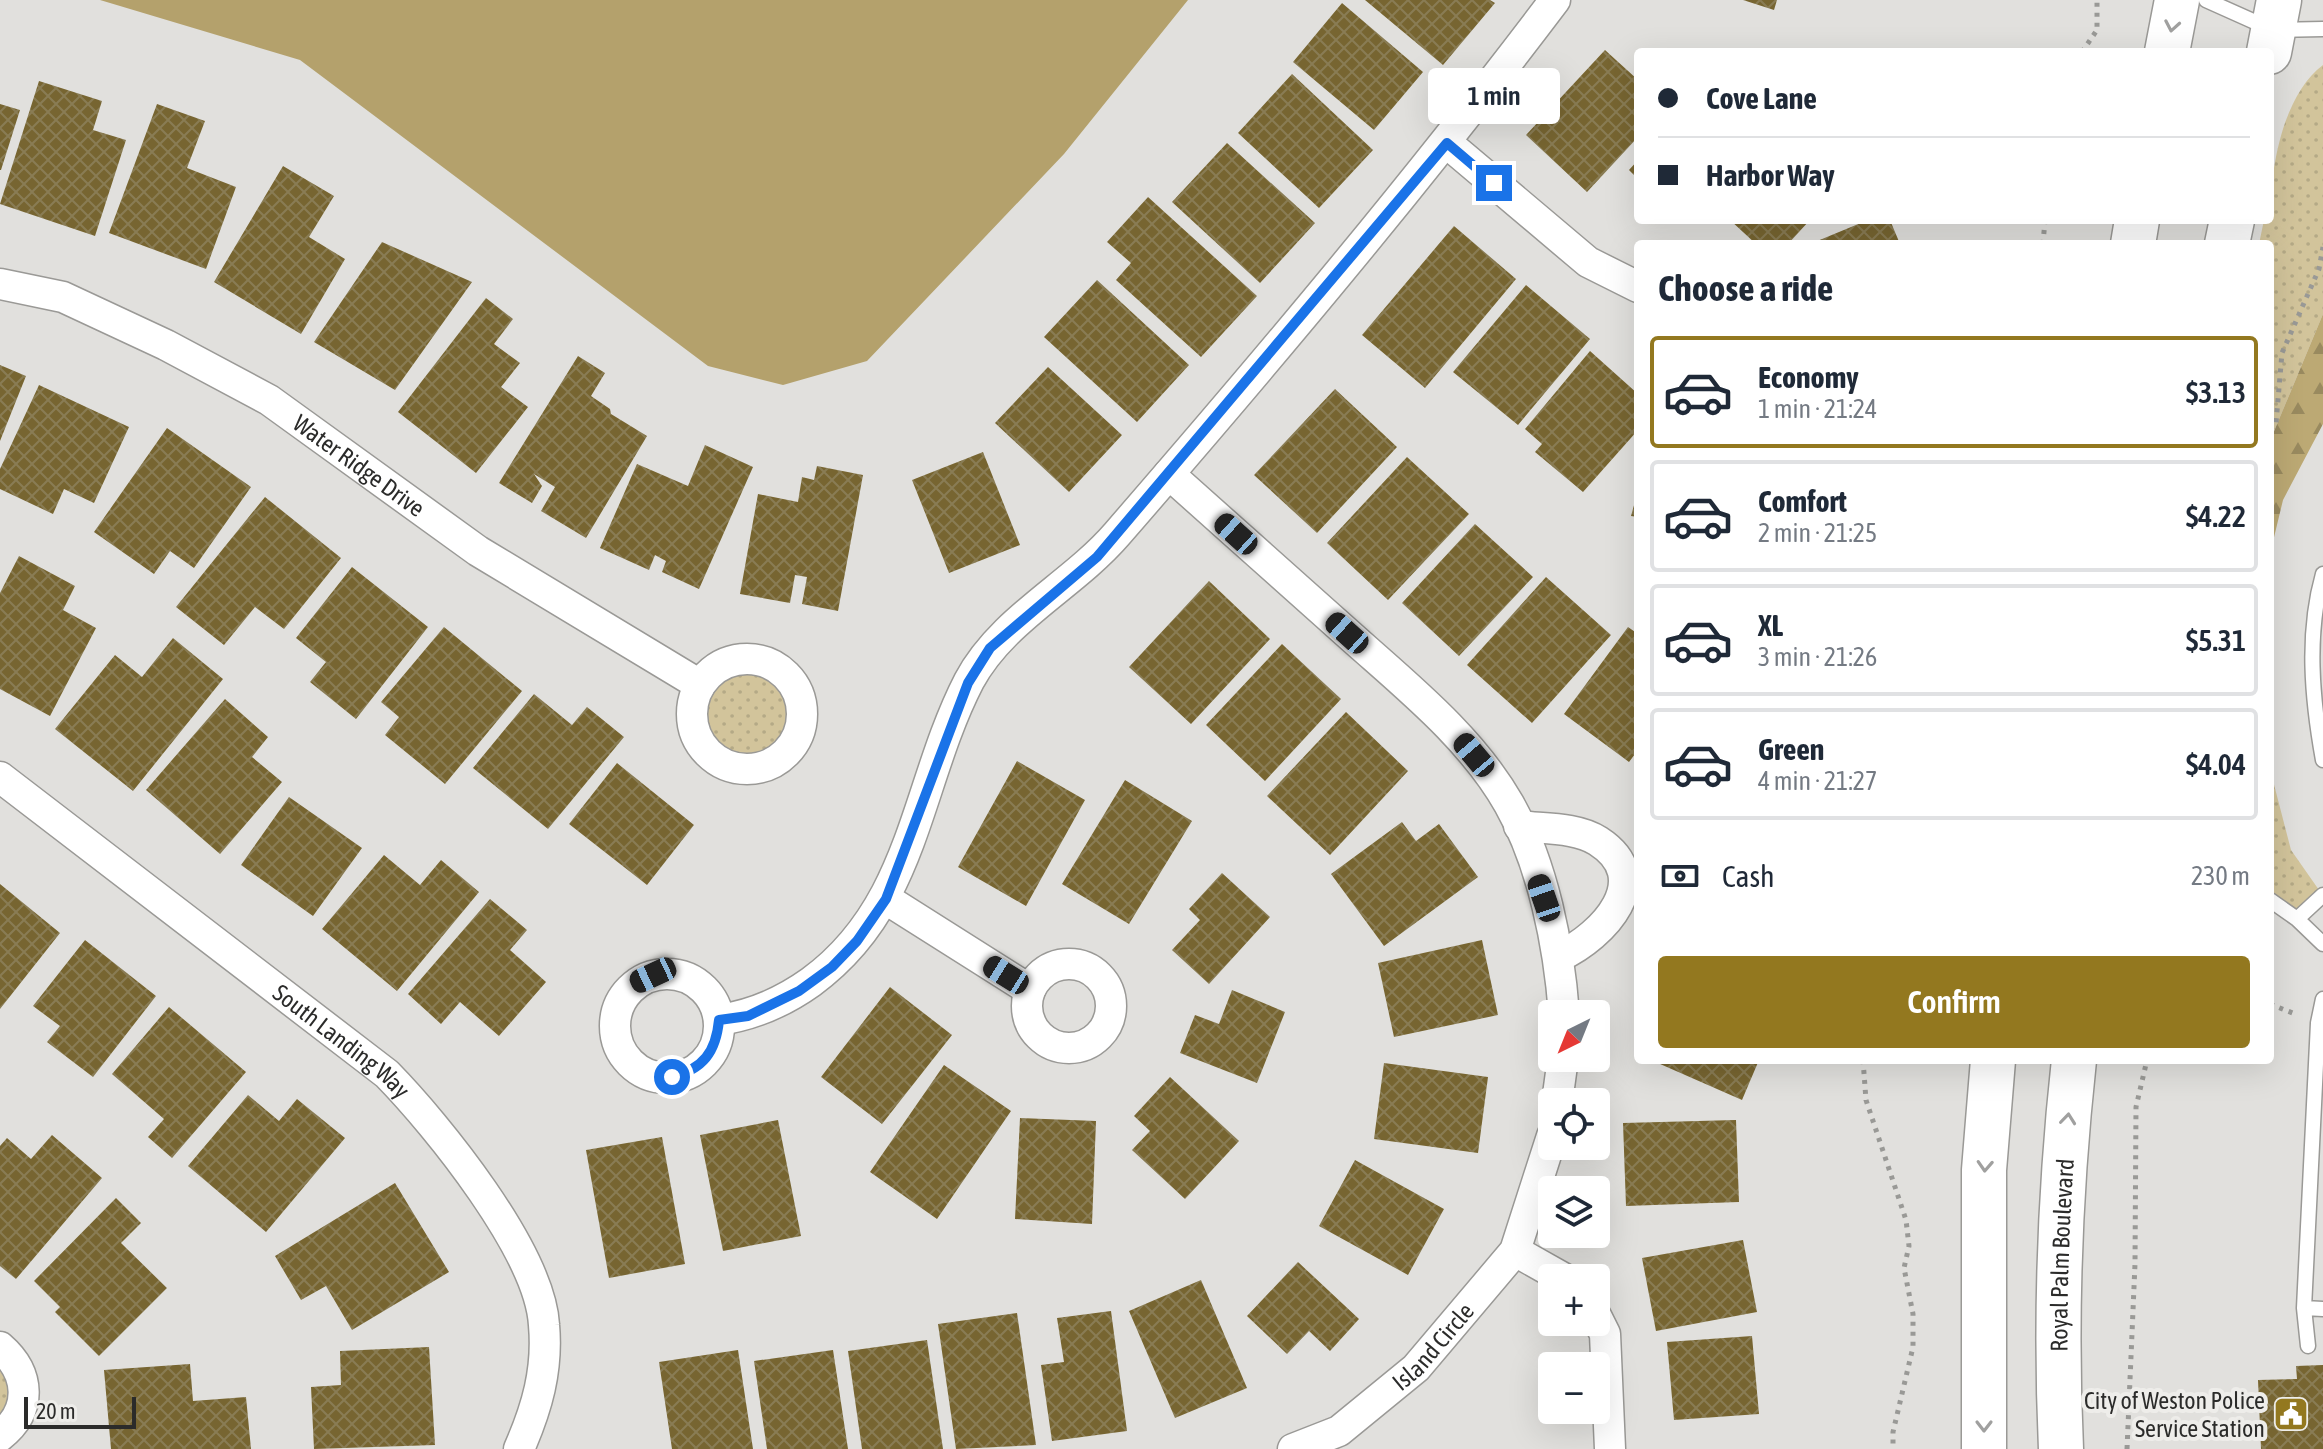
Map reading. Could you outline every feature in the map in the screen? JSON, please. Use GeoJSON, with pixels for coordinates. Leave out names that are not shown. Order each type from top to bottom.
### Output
{"type":"FeatureCollection","features":[{"type":"Feature","properties":{"kind":"main road"},"geometry":{"type":"LineString","coordinates":[[2168,48],[2177,0]]}},
{"type":"Feature","properties":{"kind":"main road"},"geometry":{"type":"LineString","coordinates":[[1984,1449],[1984,1170],[1993,1064]]}},
{"type":"Feature","properties":{"kind":"main road","name":"Royal Palm Boulevard"},"geometry":{"type":"LineString","coordinates":[[2061,1449],[2059,1397],[2064,1151],[2074,1064]]}},
{"type":"Feature","properties":{"kind":"street"},"geometry":{"type":"LineString","coordinates":[[719,1020],[748,1016],[773,1005],[832,967],[857,941],[886,899],[968,683],[990,648],[1097,557],[1447,143],[1555,0]]}},
{"type":"Feature","properties":{"kind":"street"},"geometry":{"type":"LineString","coordinates":[[1447,143],[1588,262],[1634,285]]}},
{"type":"Feature","properties":{"kind":"street","name":"Water Ridge Drive"},"geometry":{"type":"LineString","coordinates":[[0,284],[63,297],[166,345],[269,400],[478,551],[700,685]]}},
{"type":"Feature","properties":{"kind":"street"},"geometry":{"type":"LineString","coordinates":[[1169,474],[1455,733],[1492,778],[1519,826],[1560,956],[1563,1000]]}},
{"type":"Feature","properties":{"kind":"street","name":"South Landing Way"},"geometry":{"type":"LineString","coordinates":[[0,777],[387,1074],[432,1120],[464,1164],[528,1268],[544,1322],[539,1402],[519,1449]]}},
{"type":"Feature","properties":{"kind":"street"},"geometry":{"type":"LineString","coordinates":[[1519,826],[1584,834],[1612,854],[1623,871],[1624,890],[1616,910],[1579,947],[1560,956]]}},
{"type":"Feature","properties":{"kind":"street"},"geometry":{"type":"LineString","coordinates":[[886,899],[1030,990]]}},
{"type":"Feature","properties":{"kind":"street","name":"Island Circle"},"geometry":{"type":"LineString","coordinates":[[1293,1449],[1342,1440],[1416,1368],[1515,1251],[1544,1160]]}},
{"type":"Feature","properties":{"kind":"street"},"geometry":{"type":"LineString","coordinates":[[1515,1251],[1538,1264]]}},
{"type":"Feature","properties":{"kind":"street"},"geometry":{"type":"LineString","coordinates":[[1605,1336],[1610,1449]]}},
{"type":"Feature","properties":{"kind":"street"},"geometry":{"type":"LineString","coordinates":[[0,1347],[14,1359],[25,1393],[21,1412],[0,1436]]}},
{"type":"Feature","properties":{"kind":"lane"},"geometry":{"type":"LineString","coordinates":[[2206,0],[2274,27],[2323,29]]}},
{"type":"Feature","properties":{"kind":"lane"},"geometry":{"type":"LineString","coordinates":[[2323,574],[2316,599],[2312,701],[2323,760]]}},
{"type":"Feature","properties":{"kind":"lane"},"geometry":{"type":"LineString","coordinates":[[2297,919],[2323,895]]}},
{"type":"Feature","properties":{"kind":"lane"},"geometry":{"type":"LineString","coordinates":[[2274,903],[2297,919],[2323,944]]}},
{"type":"Feature","properties":{"kind":"lane"},"geometry":{"type":"LineString","coordinates":[[2308,1346],[2304,1308],[2318,1023],[2323,999]]}},
{"type":"Feature","properties":{"kind":"lane"},"geometry":{"type":"LineString","coordinates":[[2304,1308],[2323,1309]]}},
{"type":"Feature","properties":{"kind":"path"},"geometry":{"type":"LineString","coordinates":[[2085,48],[2097,30],[2097,0]]}},
{"type":"Feature","properties":{"kind":"path"},"geometry":{"type":"LineString","coordinates":[[2274,425],[2282,353],[2321,270],[2323,247]]}},
{"type":"Feature","properties":{"kind":"path"},"geometry":{"type":"LineString","coordinates":[[1863,1064],[1866,1100],[1906,1220],[1909,1246],[1904,1268],[1913,1314],[1913,1347],[1893,1432],[1893,1449]]}},
{"type":"Feature","properties":{"kind":"path"},"geometry":{"type":"LineString","coordinates":[[2127,1449],[2135,1264],[2136,1107],[2146,1064]]}},
{"type":"Feature","properties":{"kind":"shaded area"},"geometry":{"type":"Polygon","coordinates":[[[100,0],[1188,0],[1064,154],[867,361],[783,385],[708,366],[300,60],[100,0]]]}},
{"type":"Feature","properties":{"kind":"shaded area"},"geometry":{"type":"Polygon","coordinates":[[[2323,65],[2323,314],[2274,431],[2274,240],[2260,240],[2263,224],[2274,224],[2274,172],[2281,135],[2297,95],[2323,65]]]}},
{"type":"Feature","properties":{"kind":"shaded area"},"geometry":{"type":"Polygon","coordinates":[[[746,659],[767,663],[785,675],[797,693],[801,714],[797,735],[785,753],[767,765],[746,769],[725,765],[707,753],[695,735],[691,714],[695,693],[707,675],[725,663],[746,659]]]}},
{"type":"Feature","properties":{"kind":"shaded area"},"geometry":{"type":"Polygon","coordinates":[[[2274,784],[2291,850],[2319,890],[2296,911],[2274,896],[2274,784]]]}},
{"type":"Feature","properties":{"kind":"shaded area"},"geometry":{"type":"Polygon","coordinates":[[[0,1347],[22,1375],[0,1436],[0,1347]]]}},
{"type":"Feature","properties":{"kind":"green space"},"geometry":{"type":"Polygon","coordinates":[[[2323,314],[2323,424],[2283,500],[2274,537],[2274,431],[2323,314]]]}},
{"type":"Feature","properties":{"kind":"building"},"geometry":{"type":"Polygon","coordinates":[[[1365,0],[1490,0],[1495,3],[1443,65],[1365,0]]]}},
{"type":"Feature","properties":{"kind":"building"},"geometry":{"type":"Polygon","coordinates":[[[1743,0],[1777,0],[1774,10],[1743,0]]]}},
{"type":"Feature","properties":{"kind":"building"},"geometry":{"type":"Polygon","coordinates":[[[1342,3],[1423,72],[1374,130],[1293,62],[1342,3]]]}},
{"type":"Feature","properties":{"kind":"building"},"geometry":{"type":"Polygon","coordinates":[[[1605,50],[1634,76],[1634,141],[1587,192],[1526,135],[1605,50]]]}},
{"type":"Feature","properties":{"kind":"building"},"geometry":{"type":"Polygon","coordinates":[[[1292,74],[1373,150],[1319,208],[1238,133],[1292,74]]]}},
{"type":"Feature","properties":{"kind":"building"},"geometry":{"type":"Polygon","coordinates":[[[39,81],[102,101],[93,130],[126,140],[95,236],[0,204],[39,81]]]}},
{"type":"Feature","properties":{"kind":"building"},"geometry":{"type":"Polygon","coordinates":[[[0,104],[20,110],[1,170],[0,170],[0,104]]]}},
{"type":"Feature","properties":{"kind":"building"},"geometry":{"type":"Polygon","coordinates":[[[157,104],[205,121],[187,168],[236,187],[206,269],[109,233],[157,104]]]}},
{"type":"Feature","properties":{"kind":"building"},"geometry":{"type":"Polygon","coordinates":[[[1227,143],[1315,223],[1260,283],[1172,202],[1227,143]]]}},
{"type":"Feature","properties":{"kind":"building"},"geometry":{"type":"Polygon","coordinates":[[[283,166],[334,196],[309,237],[345,259],[301,334],[214,282],[283,166]]]}},
{"type":"Feature","properties":{"kind":"building"},"geometry":{"type":"Polygon","coordinates":[[[1148,197],[1257,296],[1201,357],[1116,280],[1131,263],[1107,242],[1148,197]]]}},
{"type":"Feature","properties":{"kind":"building"},"geometry":{"type":"Polygon","coordinates":[[[1734,224],[1806,224],[1792,240],[1752,240],[1734,224]]]}},
{"type":"Feature","properties":{"kind":"building"},"geometry":{"type":"Polygon","coordinates":[[[1858,224],[1892,224],[1898,240],[1820,240],[1858,224]]]}},
{"type":"Feature","properties":{"kind":"building"},"geometry":{"type":"Polygon","coordinates":[[[1454,226],[1516,279],[1425,388],[1362,335],[1454,226]]]}},
{"type":"Feature","properties":{"kind":"building"},"geometry":{"type":"Polygon","coordinates":[[[382,242],[472,282],[395,390],[314,342],[382,242]]]}},
{"type":"Feature","properties":{"kind":"building"},"geometry":{"type":"Polygon","coordinates":[[[1097,280],[1189,365],[1137,422],[1044,337],[1097,280]]]}},
{"type":"Feature","properties":{"kind":"building"},"geometry":{"type":"Polygon","coordinates":[[[1526,285],[1590,339],[1518,425],[1453,372],[1526,285]]]}},
{"type":"Feature","properties":{"kind":"building"},"geometry":{"type":"Polygon","coordinates":[[[486,298],[513,319],[494,344],[520,363],[501,387],[528,407],[476,473],[398,412],[486,298]]]}},
{"type":"Feature","properties":{"kind":"building"},"geometry":{"type":"Polygon","coordinates":[[[1590,351],[1634,390],[1634,435],[1583,492],[1535,452],[1542,444],[1525,429],[1590,351]]]}},
{"type":"Feature","properties":{"kind":"building"},"geometry":{"type":"Polygon","coordinates":[[[578,356],[605,373],[591,396],[610,409],[611,414],[647,436],[586,538],[541,511],[555,487],[534,474],[542,486],[532,503],[499,483],[578,356]]]}},
{"type":"Feature","properties":{"kind":"building"},"geometry":{"type":"Polygon","coordinates":[[[0,365],[26,376],[0,441],[0,365]]]}},
{"type":"Feature","properties":{"kind":"building"},"geometry":{"type":"Polygon","coordinates":[[[1048,367],[1122,435],[1069,492],[995,423],[1048,367]]]}},
{"type":"Feature","properties":{"kind":"building"},"geometry":{"type":"Polygon","coordinates":[[[39,385],[129,427],[94,503],[64,489],[53,514],[0,489],[0,469],[39,385]]]}},
{"type":"Feature","properties":{"kind":"building"},"geometry":{"type":"Polygon","coordinates":[[[1335,389],[1397,447],[1317,533],[1254,475],[1335,389]]]}},
{"type":"Feature","properties":{"kind":"building"},"geometry":{"type":"Polygon","coordinates":[[[167,428],[251,487],[194,568],[170,551],[154,574],[94,532],[167,428]]]}},
{"type":"Feature","properties":{"kind":"building"},"geometry":{"type":"Polygon","coordinates":[[[705,445],[753,467],[699,589],[662,572],[666,561],[655,555],[649,570],[600,548],[637,464],[688,486],[705,445]]]}},
{"type":"Feature","properties":{"kind":"building"},"geometry":{"type":"Polygon","coordinates":[[[983,452],[1020,545],[949,573],[912,480],[983,452]]]}},
{"type":"Feature","properties":{"kind":"building"},"geometry":{"type":"Polygon","coordinates":[[[1407,457],[1469,514],[1388,600],[1327,543],[1407,457]]]}},
{"type":"Feature","properties":{"kind":"building"},"geometry":{"type":"Polygon","coordinates":[[[817,466],[863,475],[838,611],[802,604],[807,577],[795,575],[790,603],[740,594],[758,494],[798,502],[802,477],[814,480],[817,466]]]}},
{"type":"Feature","properties":{"kind":"building"},"geometry":{"type":"Polygon","coordinates":[[[265,497],[341,558],[284,629],[255,607],[224,645],[176,607],[265,497]]]}},
{"type":"Feature","properties":{"kind":"building"},"geometry":{"type":"Polygon","coordinates":[[[1475,524],[1533,577],[1459,656],[1402,603],[1475,524]]]}},
{"type":"Feature","properties":{"kind":"building"},"geometry":{"type":"Polygon","coordinates":[[[19,556],[75,586],[63,610],[96,628],[50,716],[0,689],[0,593],[19,556]]]}},
{"type":"Feature","properties":{"kind":"building"},"geometry":{"type":"Polygon","coordinates":[[[352,567],[428,627],[356,719],[310,682],[326,662],[296,638],[352,567]]]}},
{"type":"Feature","properties":{"kind":"building"},"geometry":{"type":"Polygon","coordinates":[[[1546,577],[1611,635],[1532,723],[1467,665],[1546,577]]]}},
{"type":"Feature","properties":{"kind":"building"},"geometry":{"type":"Polygon","coordinates":[[[1209,581],[1270,639],[1191,724],[1129,667],[1209,581]]]}},
{"type":"Feature","properties":{"kind":"building"},"geometry":{"type":"Polygon","coordinates":[[[444,627],[522,691],[445,784],[385,735],[399,717],[381,702],[444,627]]]}},
{"type":"Feature","properties":{"kind":"building"},"geometry":{"type":"Polygon","coordinates":[[[1628,627],[1634,631],[1634,755],[1629,762],[1564,714],[1628,627]]]}},
{"type":"Feature","properties":{"kind":"building"},"geometry":{"type":"Polygon","coordinates":[[[173,638],[223,679],[133,791],[55,729],[115,655],[142,677],[173,638]]]}},
{"type":"Feature","properties":{"kind":"building"},"geometry":{"type":"Polygon","coordinates":[[[1282,644],[1341,699],[1265,781],[1206,725],[1282,644]]]}},
{"type":"Feature","properties":{"kind":"building"},"geometry":{"type":"Polygon","coordinates":[[[534,694],[572,725],[587,707],[624,737],[548,829],[473,768],[534,694]]]}},
{"type":"Feature","properties":{"kind":"building"},"geometry":{"type":"Polygon","coordinates":[[[225,699],[268,737],[252,757],[282,782],[220,854],[146,790],[225,699]]]}},
{"type":"Feature","properties":{"kind":"building"},"geometry":{"type":"Polygon","coordinates":[[[1346,712],[1408,771],[1330,855],[1267,796],[1346,712]]]}},
{"type":"Feature","properties":{"kind":"building"},"geometry":{"type":"Polygon","coordinates":[[[1017,761],[1085,800],[1026,906],[958,867],[1017,761]]]}},
{"type":"Feature","properties":{"kind":"building"},"geometry":{"type":"Polygon","coordinates":[[[617,763],[694,825],[647,885],[569,824],[617,763]]]}},
{"type":"Feature","properties":{"kind":"building"},"geometry":{"type":"Polygon","coordinates":[[[1125,780],[1192,821],[1129,924],[1062,884],[1125,780]]]}},
{"type":"Feature","properties":{"kind":"building"},"geometry":{"type":"Polygon","coordinates":[[[289,797],[362,848],[313,916],[241,865],[289,797]]]}},
{"type":"Feature","properties":{"kind":"building"},"geometry":{"type":"Polygon","coordinates":[[[1402,822],[1416,841],[1439,824],[1478,877],[1384,946],[1331,874],[1402,822]]]}},
{"type":"Feature","properties":{"kind":"building"},"geometry":{"type":"Polygon","coordinates":[[[384,855],[420,885],[441,860],[479,892],[397,991],[322,929],[384,855]]]}},
{"type":"Feature","properties":{"kind":"building"},"geometry":{"type":"Polygon","coordinates":[[[1222,873],[1270,917],[1209,984],[1172,950],[1200,920],[1189,909],[1222,873]]]}},
{"type":"Feature","properties":{"kind":"building"},"geometry":{"type":"Polygon","coordinates":[[[0,884],[60,933],[0,1009],[0,884]]]}},
{"type":"Feature","properties":{"kind":"building"},"geometry":{"type":"Polygon","coordinates":[[[490,899],[527,930],[510,950],[546,982],[499,1036],[460,1002],[441,1024],[408,994],[490,899]]]}},
{"type":"Feature","properties":{"kind":"building"},"geometry":{"type":"Polygon","coordinates":[[[85,940],[156,996],[93,1077],[47,1042],[60,1026],[33,1006],[85,940]]]}},
{"type":"Feature","properties":{"kind":"building"},"geometry":{"type":"Polygon","coordinates":[[[1482,940],[1498,1015],[1394,1037],[1378,963],[1482,940]]]}},
{"type":"Feature","properties":{"kind":"building"},"geometry":{"type":"Polygon","coordinates":[[[890,987],[952,1035],[882,1124],[821,1077],[890,987]]]}},
{"type":"Feature","properties":{"kind":"building"},"geometry":{"type":"Polygon","coordinates":[[[1232,990],[1285,1012],[1257,1083],[1180,1053],[1195,1015],[1219,1024],[1232,990]]]}},
{"type":"Feature","properties":{"kind":"building"},"geometry":{"type":"Polygon","coordinates":[[[169,1007],[246,1072],[172,1158],[148,1137],[164,1119],[112,1074],[169,1007]]]}},
{"type":"Feature","properties":{"kind":"building"},"geometry":{"type":"Polygon","coordinates":[[[1384,1063],[1488,1077],[1478,1153],[1374,1139],[1384,1063]]]}},
{"type":"Feature","properties":{"kind":"building"},"geometry":{"type":"Polygon","coordinates":[[[1660,1064],[1757,1064],[1742,1100],[1660,1064]]]}},
{"type":"Feature","properties":{"kind":"building"},"geometry":{"type":"Polygon","coordinates":[[[944,1065],[1011,1111],[937,1219],[870,1172],[944,1065]]]}},
{"type":"Feature","properties":{"kind":"building"},"geometry":{"type":"Polygon","coordinates":[[[1170,1077],[1239,1141],[1185,1199],[1132,1150],[1150,1131],[1134,1116],[1170,1077]]]}},
{"type":"Feature","properties":{"kind":"building"},"geometry":{"type":"Polygon","coordinates":[[[248,1095],[279,1121],[297,1099],[345,1138],[266,1232],[188,1166],[248,1095]]]}},
{"type":"Feature","properties":{"kind":"building"},"geometry":{"type":"Polygon","coordinates":[[[1020,1118],[1096,1121],[1092,1224],[1015,1219],[1020,1118]]]}},
{"type":"Feature","properties":{"kind":"building"},"geometry":{"type":"Polygon","coordinates":[[[778,1120],[801,1236],[723,1251],[700,1135],[778,1120]]]}},
{"type":"Feature","properties":{"kind":"building"},"geometry":{"type":"Polygon","coordinates":[[[1736,1120],[1739,1202],[1626,1206],[1623,1123],[1736,1120]]]}},
{"type":"Feature","properties":{"kind":"building"},"geometry":{"type":"Polygon","coordinates":[[[52,1135],[102,1178],[16,1279],[0,1266],[0,1146],[7,1138],[31,1159],[52,1135]]]}},
{"type":"Feature","properties":{"kind":"building"},"geometry":{"type":"Polygon","coordinates":[[[662,1137],[685,1264],[609,1278],[586,1150],[662,1137]]]}},
{"type":"Feature","properties":{"kind":"building"},"geometry":{"type":"Polygon","coordinates":[[[1355,1160],[1444,1209],[1408,1275],[1319,1226],[1355,1160]]]}},
{"type":"Feature","properties":{"kind":"building"},"geometry":{"type":"Polygon","coordinates":[[[395,1183],[449,1272],[352,1330],[326,1286],[301,1300],[275,1256],[395,1183]]]}},
{"type":"Feature","properties":{"kind":"building"},"geometry":{"type":"Polygon","coordinates":[[[116,1198],[141,1223],[121,1243],[167,1288],[99,1356],[55,1312],[60,1307],[34,1281],[116,1198]]]}},
{"type":"Feature","properties":{"kind":"building"},"geometry":{"type":"Polygon","coordinates":[[[1743,1240],[1757,1312],[1656,1331],[1642,1258],[1743,1240]]]}},
{"type":"Feature","properties":{"kind":"building"},"geometry":{"type":"Polygon","coordinates":[[[1298,1262],[1359,1319],[1330,1351],[1309,1331],[1287,1354],[1247,1316],[1298,1262]]]}},
{"type":"Feature","properties":{"kind":"building"},"geometry":{"type":"Polygon","coordinates":[[[1201,1280],[1247,1388],[1175,1418],[1129,1311],[1201,1280]]]}},
{"type":"Feature","properties":{"kind":"building"},"geometry":{"type":"Polygon","coordinates":[[[1111,1311],[1127,1431],[1052,1441],[1041,1365],[1064,1362],[1057,1318],[1111,1311]]]}},
{"type":"Feature","properties":{"kind":"building"},"geometry":{"type":"Polygon","coordinates":[[[1017,1313],[1036,1445],[956,1449],[938,1324],[1017,1313]]]}},
{"type":"Feature","properties":{"kind":"building"},"geometry":{"type":"Polygon","coordinates":[[[1752,1336],[1759,1414],[1674,1420],[1667,1342],[1752,1336]]]}},
{"type":"Feature","properties":{"kind":"building"},"geometry":{"type":"Polygon","coordinates":[[[927,1340],[943,1449],[862,1449],[848,1351],[927,1340]]]}},
{"type":"Feature","properties":{"kind":"building"},"geometry":{"type":"Polygon","coordinates":[[[429,1347],[435,1445],[314,1449],[311,1387],[341,1385],[340,1351],[429,1347]]]}},
{"type":"Feature","properties":{"kind":"building"},"geometry":{"type":"Polygon","coordinates":[[[738,1350],[753,1449],[672,1449],[659,1362],[738,1350]]]}},
{"type":"Feature","properties":{"kind":"building"},"geometry":{"type":"Polygon","coordinates":[[[833,1350],[848,1449],[767,1449],[754,1361],[833,1350]]]}},
{"type":"Feature","properties":{"kind":"building"},"geometry":{"type":"Polygon","coordinates":[[[190,1364],[193,1401],[246,1397],[251,1449],[111,1449],[104,1370],[190,1364]]]}},
{"type":"Feature","properties":{"kind":"building","name":"City of Weston Police Service Station"},"geometry":{"type":"Polygon","coordinates":[[[2323,1365],[2323,1449],[2261,1449],[2258,1380],[2297,1379],[2296,1366],[2323,1365]]]}},
{"type":"Feature","properties":{"kind":"place","name":"City of Weston Police Service Station"},"geometry":{"type":"Point","coordinates":[2291,1414]}},
{"type":"Feature","properties":{"kind":"route"},"geometry":{"type":"LineString","coordinates":[[672,1077],[688,1073],[702,1064],[712,1052],[718,1037],[719,1020],[748,1016],[799,991],[832,967],[857,941],[886,899],[968,683],[990,648],[1097,557],[1447,143],[1494,183]]}}]}
